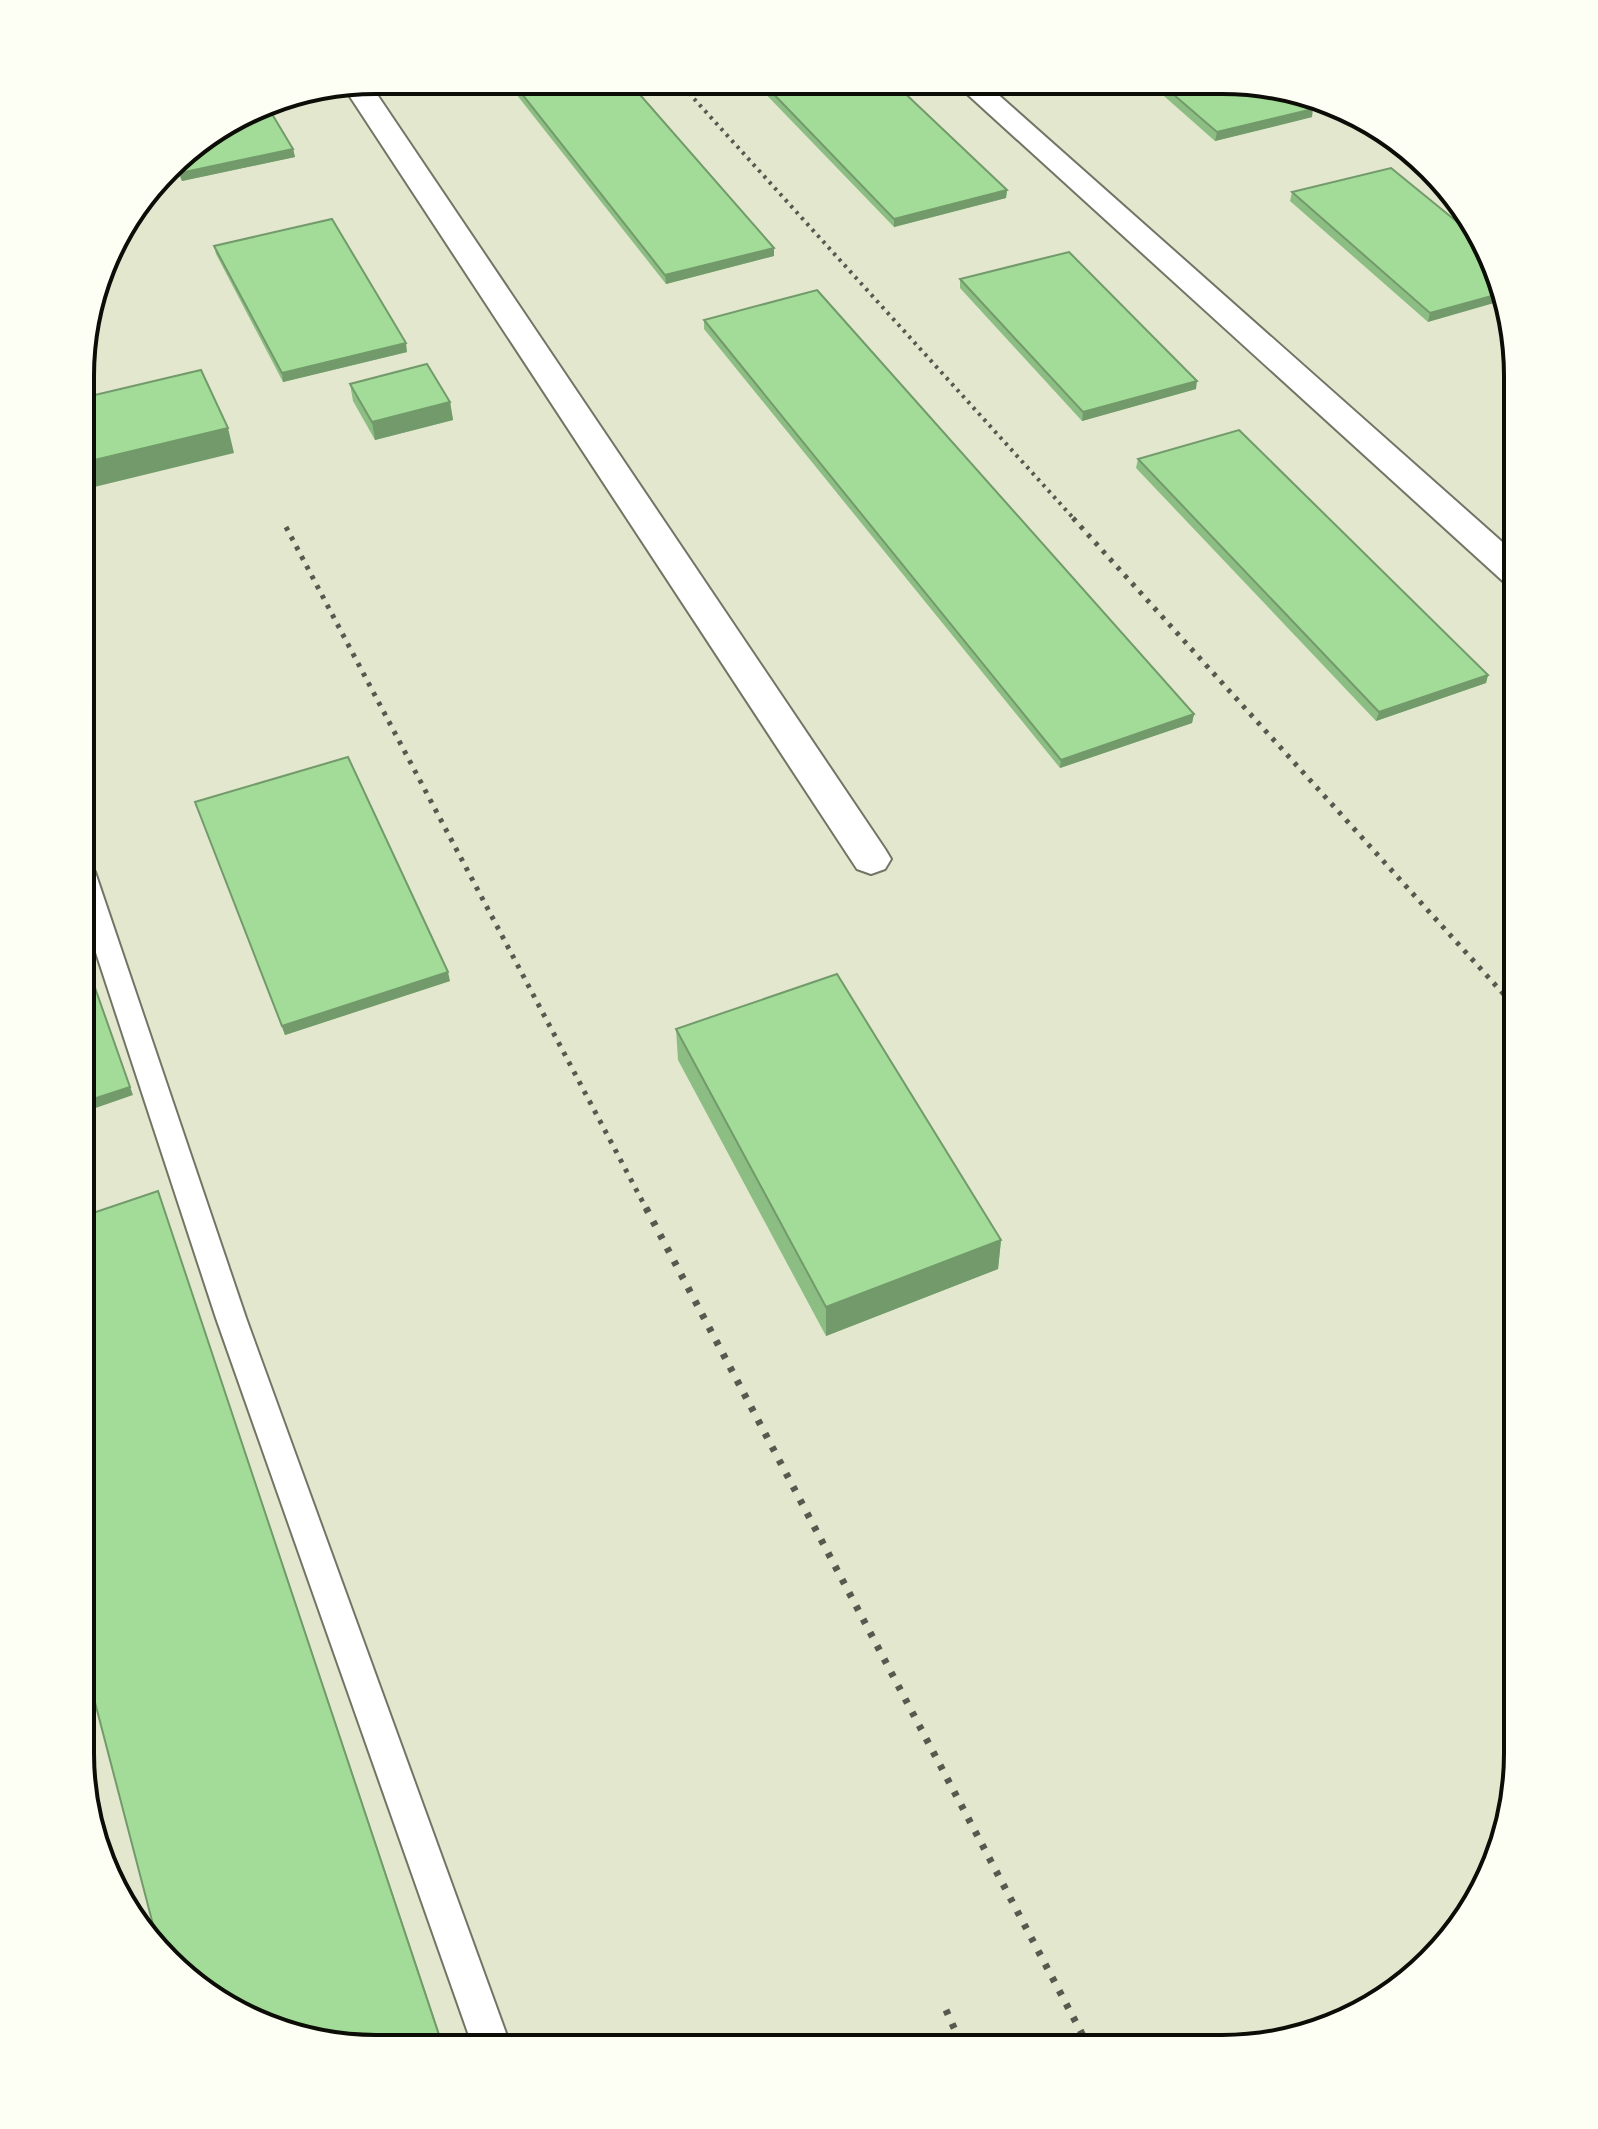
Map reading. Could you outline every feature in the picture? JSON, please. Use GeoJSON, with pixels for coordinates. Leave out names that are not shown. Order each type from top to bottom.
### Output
{"type":"FeatureCollection","features":[{"type":"Feature","properties":{"kind":"street"},"geometry":{"type":"LineString","coordinates":[[982,94],[1504,562]]}},
{"type":"Feature","properties":{"kind":"street"},"geometry":{"type":"LineString","coordinates":[[363,95],[871,859]]}},
{"type":"Feature","properties":{"kind":"lane"},"geometry":{"type":"LineString","coordinates":[[94,908],[231,1318],[488,2035]]}},
{"type":"Feature","properties":{"kind":"shaded area"},"geometry":{"type":"Polygon","coordinates":[[[358,95],[1259,96],[1330,115],[1394,152],[1446,204],[1475,251],[1499,321],[1504,376],[1502,1790],[1483,1861],[1446,1925],[1394,1977],[1347,2006],[1277,2030],[1222,2035],[339,2033],[268,2014],[204,1977],[152,1925],[123,1878],[99,1808],[94,1753],[96,339],[109,285],[123,251],[152,204],[190,164],[219,142],[268,115],[321,99],[358,95]]]}},
{"type":"Feature","properties":{"kind":"building"},"geometry":{"type":"Polygon","coordinates":[[[906,94],[1007,190],[894,219],[774,95],[906,94]]]}},
{"type":"Feature","properties":{"kind":"building"},"geometry":{"type":"Polygon","coordinates":[[[1173,94],[1259,96],[1313,109],[1217,132],[1173,94]]]}},
{"type":"Feature","properties":{"kind":"building"},"geometry":{"type":"Polygon","coordinates":[[[523,95],[640,95],[774,248],[665,275],[523,95]]]}},
{"type":"Feature","properties":{"kind":"building"},"geometry":{"type":"Polygon","coordinates":[[[272,114],[293,149],[181,173],[219,142],[272,114]]]}},
{"type":"Feature","properties":{"kind":"building"},"geometry":{"type":"Polygon","coordinates":[[[1391,168],[1458,223],[1483,268],[1492,296],[1430,313],[1292,192],[1391,168]]]}},
{"type":"Feature","properties":{"kind":"building"},"geometry":{"type":"Polygon","coordinates":[[[332,219],[406,343],[282,373],[214,246],[332,219]]]}},
{"type":"Feature","properties":{"kind":"building"},"geometry":{"type":"Polygon","coordinates":[[[1069,252],[1197,381],[1083,412],[960,279],[1069,252]]]}},
{"type":"Feature","properties":{"kind":"building"},"geometry":{"type":"Polygon","coordinates":[[[817,290],[1194,714],[1061,760],[704,320],[817,290]]]}},
{"type":"Feature","properties":{"kind":"building"},"geometry":{"type":"Polygon","coordinates":[[[427,364],[450,402],[372,422],[350,384],[427,364]]]}},
{"type":"Feature","properties":{"kind":"building"},"geometry":{"type":"Polygon","coordinates":[[[201,370],[228,428],[94,460],[94,395],[201,370]]]}},
{"type":"Feature","properties":{"kind":"building"},"geometry":{"type":"Polygon","coordinates":[[[1239,430],[1488,675],[1379,712],[1138,459],[1239,430]]]}},
{"type":"Feature","properties":{"kind":"building"},"geometry":{"type":"Polygon","coordinates":[[[348,757],[448,972],[282,1026],[195,802],[348,757]]]}},
{"type":"Feature","properties":{"kind":"building"},"geometry":{"type":"Polygon","coordinates":[[[837,974],[1001,1240],[826,1307],[676,1029],[837,974]]]}},
{"type":"Feature","properties":{"kind":"building"},"geometry":{"type":"Polygon","coordinates":[[[94,985],[130,1087],[94,1099],[94,985]]]}},
{"type":"Feature","properties":{"kind":"building"},"geometry":{"type":"Polygon","coordinates":[[[158,1191],[439,2035],[339,2033],[268,2014],[204,1977],[154,1927],[94,1699],[94,1213],[158,1191]]]}},
{"type":"Feature","properties":{"kind":"railway"},"geometry":{"type":"LineString","coordinates":[[690,95],[1075,520]]}},
{"type":"Feature","properties":{"kind":"railway"},"geometry":{"type":"LineString","coordinates":[[1073,518],[1504,994]]}},
{"type":"Feature","properties":{"kind":"railway"},"geometry":{"type":"LineString","coordinates":[[286,527],[647,1210]]}},
{"type":"Feature","properties":{"kind":"railway"},"geometry":{"type":"LineString","coordinates":[[646,1208],[1083,2035]]}},
{"type":"Feature","properties":{"kind":"railway"},"geometry":{"type":"LineString","coordinates":[[946,2010],[957,2035]]}}]}
